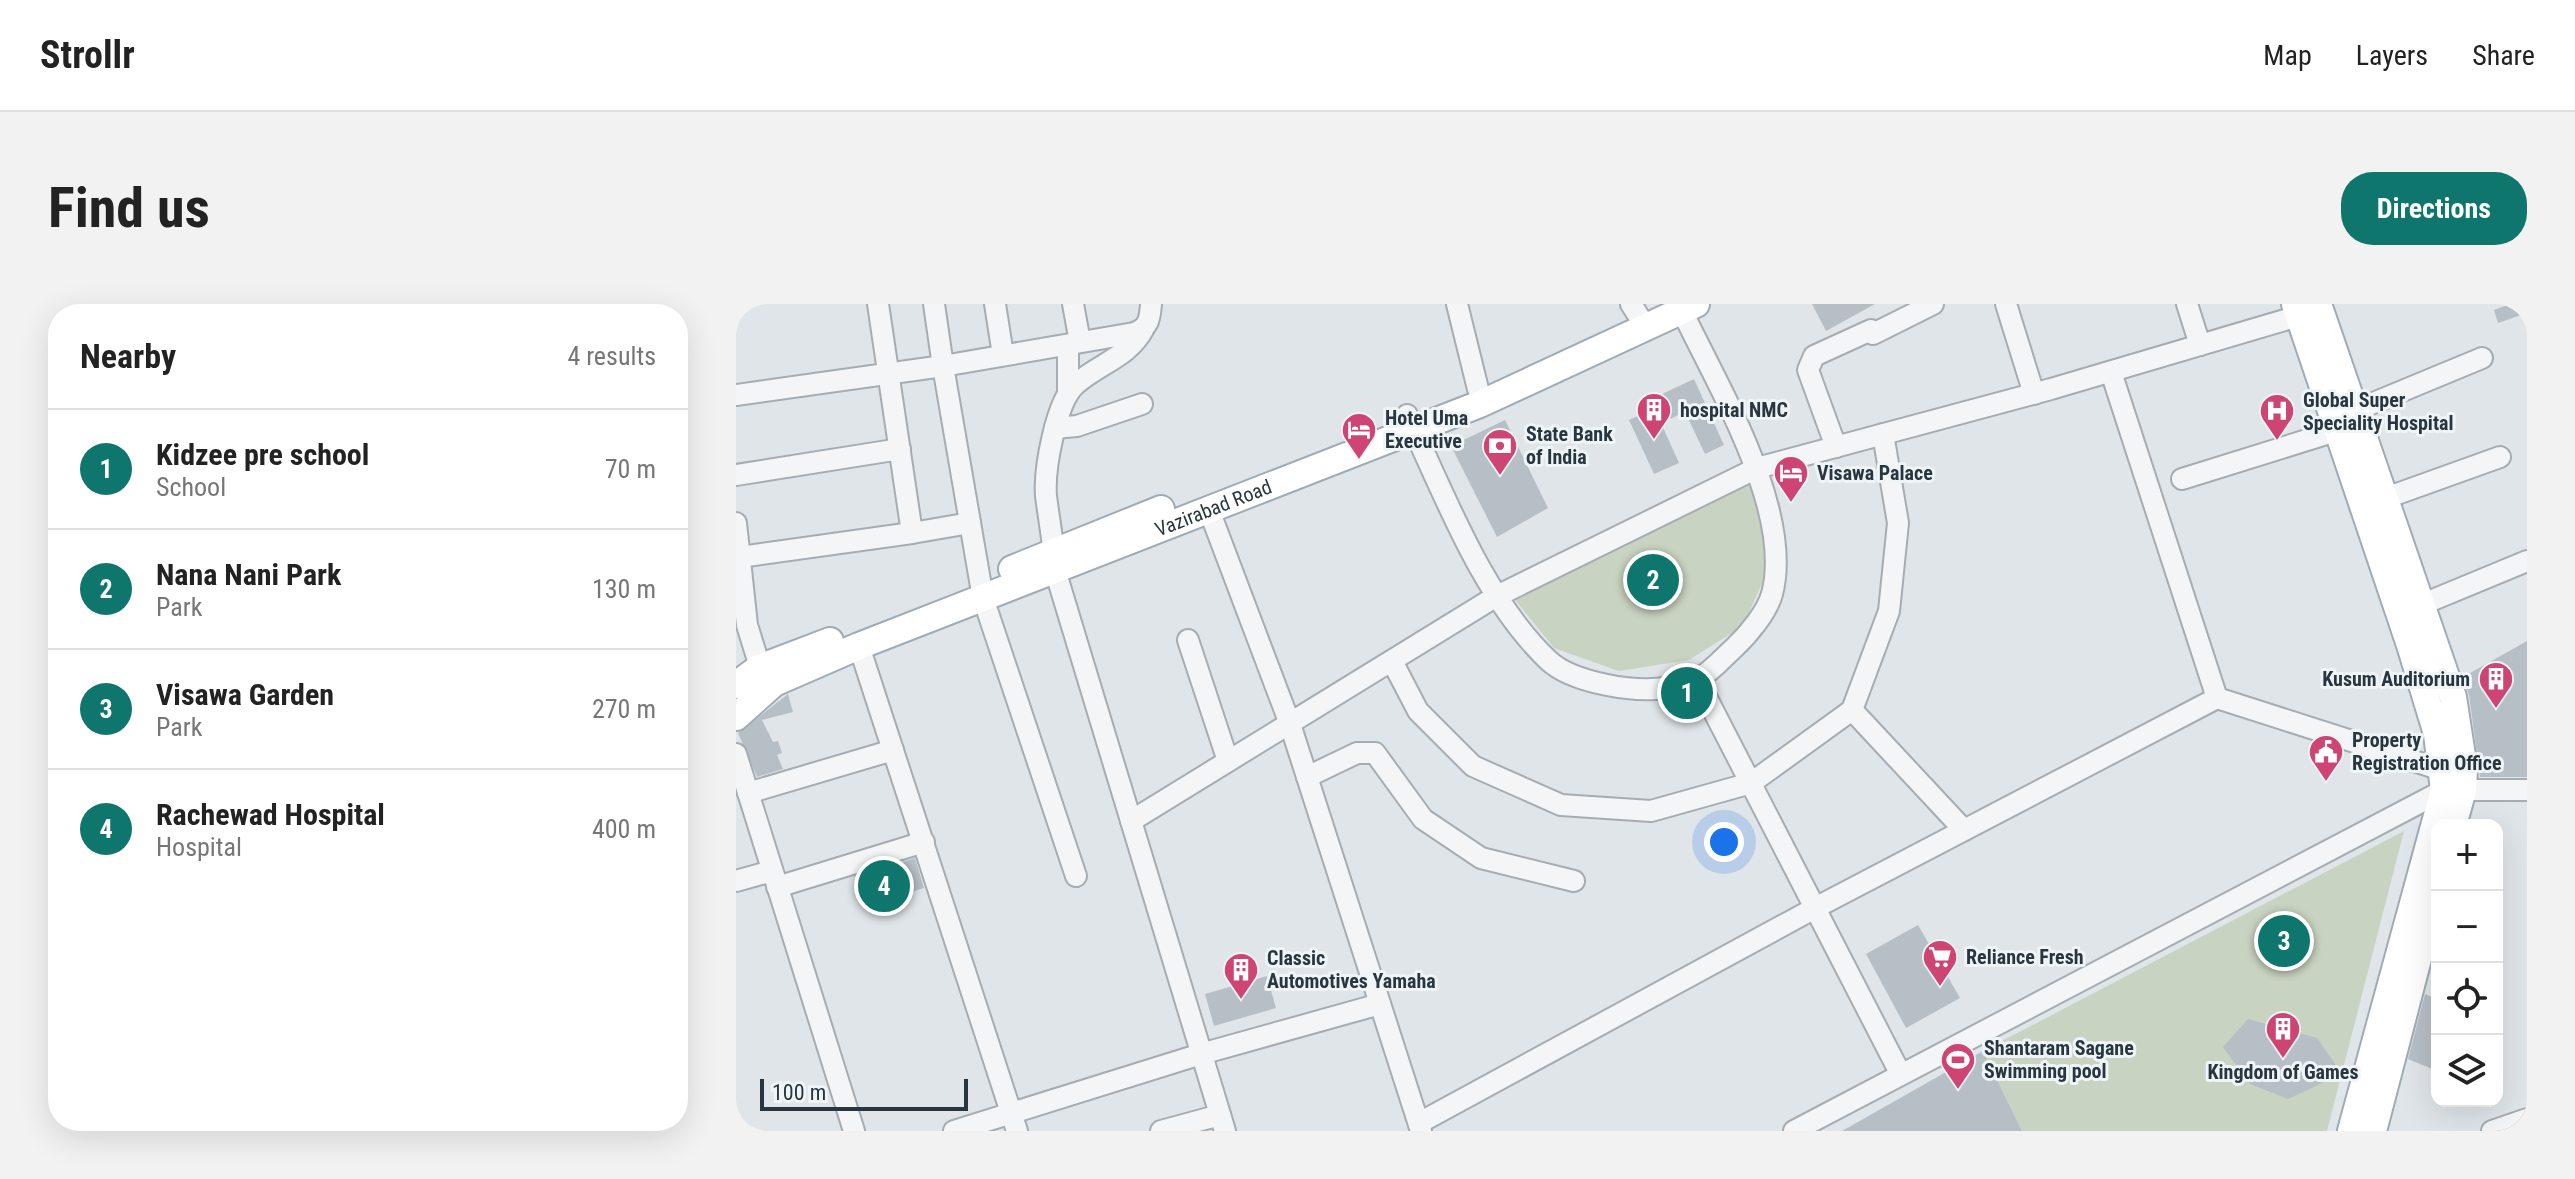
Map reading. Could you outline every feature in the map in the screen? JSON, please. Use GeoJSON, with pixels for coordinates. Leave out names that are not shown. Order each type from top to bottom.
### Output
{"type":"FeatureCollection","features":[{"type":"Feature","properties":{"kind":"main road"},"geometry":{"type":"LineString","coordinates":[[2308,308],[2354,411],[2383,499],[2437,734],[2453,780],[2453,819]]}},
{"type":"Feature","properties":{"kind":"main road"},"geometry":{"type":"LineString","coordinates":[[2308,308],[2336,431],[2410,609]]}},
{"type":"Feature","properties":{"kind":"main road","name":"Vazirabad Road"},"geometry":{"type":"LineString","coordinates":[[736,717],[763,678],[1054,560],[1410,422],[1478,389],[1659,311]]}},
{"type":"Feature","properties":{"kind":"main road","name":"Vazirabad Road"},"geometry":{"type":"LineString","coordinates":[[1054,560],[1209,510],[1659,311]]}},
{"type":"Feature","properties":{"kind":"main road","name":"Vazirabad Road"},"geometry":{"type":"LineString","coordinates":[[736,685],[859,646],[982,590]]}},
{"type":"Feature","properties":{"kind":"main road"},"geometry":{"type":"LineString","coordinates":[[2351,1131],[2453,780]]}},
{"type":"Feature","properties":{"kind":"main road"},"geometry":{"type":"LineString","coordinates":[[2373,1131],[2436,891]]}},
{"type":"Feature","properties":{"kind":"street"},"geometry":{"type":"LineString","coordinates":[[878,304],[912,533]]}},
{"type":"Feature","properties":{"kind":"street"},"geometry":{"type":"LineString","coordinates":[[934,304],[982,590],[1076,876]]}},
{"type":"Feature","properties":{"kind":"street"},"geometry":{"type":"LineString","coordinates":[[995,304],[1003,355]]}},
{"type":"Feature","properties":{"kind":"street"},"geometry":{"type":"LineString","coordinates":[[1073,304],[1074,344],[1068,393],[1055,428],[1046,495],[1054,560],[1222,1123],[1161,1131]]}},
{"type":"Feature","properties":{"kind":"street"},"geometry":{"type":"LineString","coordinates":[[1068,393],[1076,384],[1133,347],[1150,319],[1151,304]]}},
{"type":"Feature","properties":{"kind":"street"},"geometry":{"type":"LineString","coordinates":[[1457,304],[1478,389]]}},
{"type":"Feature","properties":{"kind":"street"},"geometry":{"type":"LineString","coordinates":[[1836,447],[1808,370],[1809,362],[1814,356],[1933,304]]}},
{"type":"Feature","properties":{"kind":"street"},"geometry":{"type":"LineString","coordinates":[[2006,304],[2034,394]]}},
{"type":"Feature","properties":{"kind":"street"},"geometry":{"type":"LineString","coordinates":[[2187,304],[2200,345]]}},
{"type":"Feature","properties":{"kind":"street"},"geometry":{"type":"LineString","coordinates":[[1131,821],[1495,597],[1757,468],[2111,372],[2308,308]]}},
{"type":"Feature","properties":{"kind":"street"},"geometry":{"type":"LineString","coordinates":[[1410,422],[1495,597],[1550,663],[1609,688],[1661,689],[1698,681],[1745,637],[1772,596],[1777,549],[1757,468],[1659,311]]}},
{"type":"Feature","properties":{"kind":"street"},"geometry":{"type":"LineString","coordinates":[[736,395],[943,366],[1143,330]]}},
{"type":"Feature","properties":{"kind":"street"},"geometry":{"type":"LineString","coordinates":[[2354,411],[2482,358]]}},
{"type":"Feature","properties":{"kind":"street"},"geometry":{"type":"LineString","coordinates":[[2111,372],[2217,698]]}},
{"type":"Feature","properties":{"kind":"street"},"geometry":{"type":"LineString","coordinates":[[1055,428],[1088,423],[1142,404]]}},
{"type":"Feature","properties":{"kind":"street"},"geometry":{"type":"LineString","coordinates":[[2182,479],[2336,431]]}},
{"type":"Feature","properties":{"kind":"street"},"geometry":{"type":"LineString","coordinates":[[1392,661],[1418,711],[1473,766],[1561,805],[1651,811],[1751,783],[1852,710],[1889,611],[1898,523],[1883,434]]}},
{"type":"Feature","properties":{"kind":"street"},"geometry":{"type":"LineString","coordinates":[[736,475],[900,449]]}},
{"type":"Feature","properties":{"kind":"street"},"geometry":{"type":"LineString","coordinates":[[2383,499],[2500,457]]}},
{"type":"Feature","properties":{"kind":"street"},"geometry":{"type":"LineString","coordinates":[[1209,510],[1290,724],[1420,1127],[1815,908],[2217,698],[2453,780],[2527,790]]}},
{"type":"Feature","properties":{"kind":"street"},"geometry":{"type":"LineString","coordinates":[[736,523],[747,625],[763,678]]}},
{"type":"Feature","properties":{"kind":"street"},"geometry":{"type":"LineString","coordinates":[[740,557],[970,523]]}},
{"type":"Feature","properties":{"kind":"street"},"geometry":{"type":"LineString","coordinates":[[2410,609],[2527,561]]}},
{"type":"Feature","properties":{"kind":"street"},"geometry":{"type":"LineString","coordinates":[[1188,640],[1228,761]]}},
{"type":"Feature","properties":{"kind":"street"},"geometry":{"type":"LineString","coordinates":[[859,646],[1015,1122]]}},
{"type":"Feature","properties":{"kind":"street"},"geometry":{"type":"LineString","coordinates":[[1698,681],[1900,1073]]}},
{"type":"Feature","properties":{"kind":"street"},"geometry":{"type":"LineString","coordinates":[[1852,710],[1964,830]]}},
{"type":"Feature","properties":{"kind":"street"},"geometry":{"type":"LineString","coordinates":[[748,793],[893,750]]}},
{"type":"Feature","properties":{"kind":"street"},"geometry":{"type":"LineString","coordinates":[[1307,777],[1357,753],[1375,753],[1423,819],[1481,858],[1574,881]]}},
{"type":"Feature","properties":{"kind":"street"},"geometry":{"type":"LineString","coordinates":[[736,754],[854,1131]]}},
{"type":"Feature","properties":{"kind":"street"},"geometry":{"type":"LineString","coordinates":[[1794,1131],[1826,1123],[1900,1073],[2453,780]]}},
{"type":"Feature","properties":{"kind":"street"},"geometry":{"type":"LineString","coordinates":[[736,881],[775,879],[924,842]]}},
{"type":"Feature","properties":{"kind":"street"},"geometry":{"type":"LineString","coordinates":[[959,1130],[1015,1122],[1201,1054],[1380,1004]]}},
{"type":"Feature","properties":{"kind":"street"},"geometry":{"type":"LineString","coordinates":[[2492,1131],[2527,1119]]}},
{"type":"Feature","properties":{"kind":"green space"},"geometry":{"type":"Polygon","coordinates":[[[1750,476],[1763,516],[1770,565],[1743,626],[1689,660],[1619,671],[1554,648],[1512,596],[1750,476]]]}},
{"type":"Feature","properties":{"kind":"green space"},"geometry":{"type":"Polygon","coordinates":[[[2404,831],[2327,1131],[2022,1131],[1983,1051],[2404,831]]]}},
{"type":"Feature","properties":{"kind":"building"},"geometry":{"type":"Polygon","coordinates":[[[1812,304],[1875,304],[1826,331],[1812,304]]]}},
{"type":"Feature","properties":{"kind":"building"},"geometry":{"type":"Polygon","coordinates":[[[2510,304],[2527,304],[2527,313],[2498,323],[2494,310],[2510,304]]]}},
{"type":"Feature","properties":{"kind":"building"},"geometry":{"type":"Polygon","coordinates":[[[1694,379],[1724,445],[1705,454],[1685,412],[1661,423],[1679,463],[1654,474],[1629,420],[1666,403],[1662,394],[1694,379]]]}},
{"type":"Feature","properties":{"kind":"building","name":"State Bank of India"},"geometry":{"type":"Polygon","coordinates":[[[1505,420],[1548,508],[1497,537],[1451,446],[1505,420]]]}},
{"type":"Feature","properties":{"kind":"building","name":"Kusum Auditorium"},"geometry":{"type":"Polygon","coordinates":[[[2527,641],[2527,777],[2480,777],[2469,695],[2463,677],[2527,641]]]}},
{"type":"Feature","properties":{"kind":"building"},"geometry":{"type":"Polygon","coordinates":[[[788,694],[793,712],[762,720],[773,742],[778,741],[782,753],[777,755],[783,769],[757,777],[738,733],[788,694]]]}},
{"type":"Feature","properties":{"kind":"building"},"geometry":{"type":"Polygon","coordinates":[[[915,858],[924,888],[873,904],[865,874],[915,858]]]}},
{"type":"Feature","properties":{"kind":"building"},"geometry":{"type":"Polygon","coordinates":[[[1918,925],[1960,998],[1906,1028],[1866,954],[1918,925]]]}},
{"type":"Feature","properties":{"kind":"building","name":"Classic Automotives Yamaha"},"geometry":{"type":"Polygon","coordinates":[[[1267,976],[1276,1008],[1214,1026],[1205,994],[1267,976]]]}},
{"type":"Feature","properties":{"kind":"building"},"geometry":{"type":"Polygon","coordinates":[[[2425,994],[2431,996],[2431,1069],[2408,1059],[2425,994]]]}},
{"type":"Feature","properties":{"kind":"building","name":"Kingdom of Games"},"geometry":{"type":"Polygon","coordinates":[[[2248,1019],[2317,1038],[2342,1074],[2288,1099],[2250,1084],[2223,1047],[2248,1019]]]}},
{"type":"Feature","properties":{"kind":"building","name":"Shantaram Sagane Swimming pool"},"geometry":{"type":"Polygon","coordinates":[[[1983,1051],[2022,1131],[1842,1131],[1983,1051]]]}},
{"type":"Feature","properties":{"kind":"place","name":"hospital NMC"},"geometry":{"type":"Point","coordinates":[1654,441]}},
{"type":"Feature","properties":{"kind":"place","name":"Global Super Speciality Hospital"},"geometry":{"type":"Point","coordinates":[2277,442]}},
{"type":"Feature","properties":{"kind":"place","name":"Hotel Uma Executive"},"geometry":{"type":"Point","coordinates":[1359,461]}},
{"type":"Feature","properties":{"kind":"place","name":"State Bank of India"},"geometry":{"type":"Point","coordinates":[1500,477]}},
{"type":"Feature","properties":{"kind":"place","name":"Visawa Palace"},"geometry":{"type":"Point","coordinates":[1791,504]}},
{"type":"Feature","properties":{"kind":"place","name":"Nana Nani Park"},"geometry":{"type":"Point","coordinates":[1653,580]}},
{"type":"Feature","properties":{"kind":"place","name":"Kidzee pre school"},"geometry":{"type":"Point","coordinates":[1687,693]}},
{"type":"Feature","properties":{"kind":"place","name":"Kusum Auditorium"},"geometry":{"type":"Point","coordinates":[2496,710]}},
{"type":"Feature","properties":{"kind":"place","name":"Property Registration Office"},"geometry":{"type":"Point","coordinates":[2326,783]}},
{"type":"Feature","properties":{"kind":"place","name":"Rachewad Hospital"},"geometry":{"type":"Point","coordinates":[884,886]}},
{"type":"Feature","properties":{"kind":"place","name":"Visawa Garden"},"geometry":{"type":"Point","coordinates":[2284,941]}},
{"type":"Feature","properties":{"kind":"place","name":"Reliance Fresh"},"geometry":{"type":"Point","coordinates":[1940,988]}},
{"type":"Feature","properties":{"kind":"place","name":"Classic Automotives Yamaha"},"geometry":{"type":"Point","coordinates":[1241,1001]}},
{"type":"Feature","properties":{"kind":"place","name":"Kingdom of Games"},"geometry":{"type":"Point","coordinates":[2283,1060]}},
{"type":"Feature","properties":{"kind":"place","name":"Shantaram Sagane Swimming pool"},"geometry":{"type":"Point","coordinates":[1958,1091]}}]}
